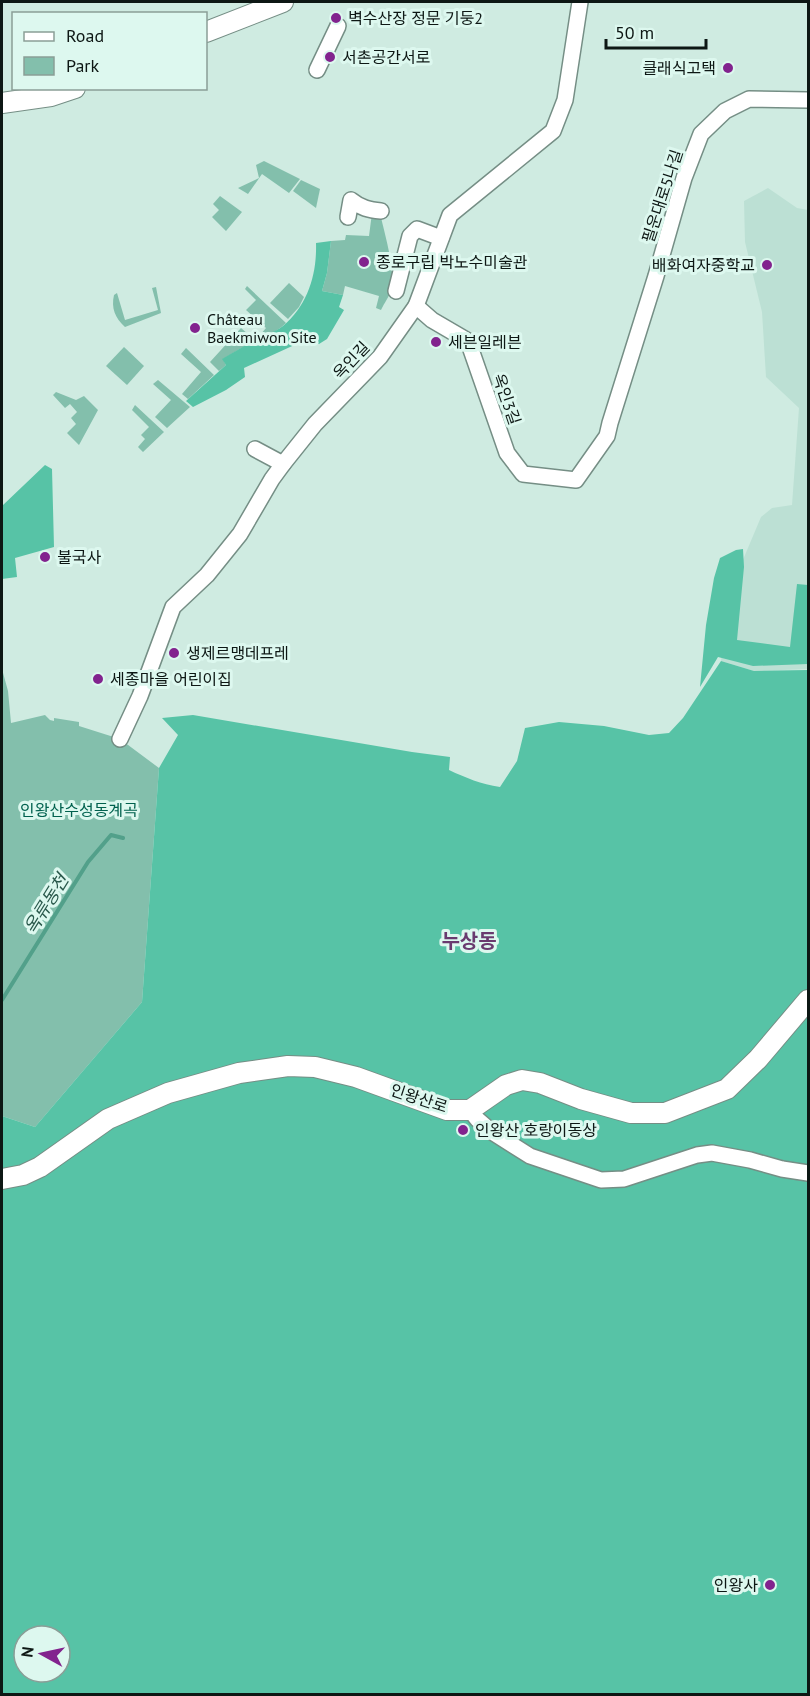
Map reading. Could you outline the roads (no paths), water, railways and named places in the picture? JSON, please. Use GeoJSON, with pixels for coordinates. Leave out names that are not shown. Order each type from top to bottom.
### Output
{"type":"FeatureCollection","features":[{"type":"Feature","properties":{"kind":"street"},"geometry":{"type":"LineString","coordinates":[[207,32],[283,2]]}},
{"type":"Feature","properties":{"kind":"street","name":"옥인길"},"geometry":{"type":"LineString","coordinates":[[120,739],[140,696],[173,607],[207,574],[240,534],[272,479],[315,424],[380,357],[416,306],[450,215],[554,131],[565,100],[580,2]]}},
{"type":"Feature","properties":{"kind":"street"},"geometry":{"type":"LineString","coordinates":[[317,70],[338,26]]}},
{"type":"Feature","properties":{"kind":"street"},"geometry":{"type":"LineString","coordinates":[[2,103],[37,99],[68,90]]}},
{"type":"Feature","properties":{"kind":"street","name":"필운대로5나길"},"geometry":{"type":"LineString","coordinates":[[576,480],[607,436],[684,178],[701,134],[725,111],[749,99],[808,100]]}},
{"type":"Feature","properties":{"kind":"street"},"geometry":{"type":"LineString","coordinates":[[348,217],[351,200],[369,210],[381,211]]}},
{"type":"Feature","properties":{"kind":"street"},"geometry":{"type":"LineString","coordinates":[[396,291],[410,236],[417,229],[441,238]]}},
{"type":"Feature","properties":{"kind":"street","name":"옥인3길"},"geometry":{"type":"LineString","coordinates":[[416,306],[432,320],[468,342],[507,453],[524,474],[576,480]]}},
{"type":"Feature","properties":{"kind":"street"},"geometry":{"type":"LineString","coordinates":[[255,449],[283,464]]}},
{"type":"Feature","properties":{"kind":"street","name":"인왕산로"},"geometry":{"type":"LineString","coordinates":[[2,1179],[23,1175],[40,1167],[108,1119],[168,1093],[239,1073],[288,1066],[315,1067],[356,1077],[447,1110],[470,1110],[506,1085],[522,1080],[540,1083],[581,1099],[631,1113],[665,1113],[727,1089],[758,1059],[808,1000]]}},
{"type":"Feature","properties":{"kind":"street"},"geometry":{"type":"LineString","coordinates":[[470,1110],[492,1132],[530,1156],[601,1180],[624,1179],[697,1155],[712,1153],[750,1160],[782,1170],[808,1173]]}},
{"type":"Feature","properties":{"kind":"waterway","name":"옥류동천"},"geometry":{"type":"LineString","coordinates":[[2,1000],[88,862],[111,835],[123,838]]}},
{"type":"Feature","properties":{"kind":"place","name":"벽수산장 정문 기둥2"},"geometry":{"type":"Point","coordinates":[336,18]}},
{"type":"Feature","properties":{"kind":"place","name":"서촌공간서로"},"geometry":{"type":"Point","coordinates":[330,57]}},
{"type":"Feature","properties":{"kind":"place","name":"클래식고택"},"geometry":{"type":"Point","coordinates":[728,68]}},
{"type":"Feature","properties":{"kind":"place","name":"종로구립 박노수미술관"},"geometry":{"type":"Point","coordinates":[364,262]}},
{"type":"Feature","properties":{"kind":"place","name":"배화여자중학교"},"geometry":{"type":"Point","coordinates":[767,265]}},
{"type":"Feature","properties":{"kind":"place","name":"Château Baekmiwon Site"},"geometry":{"type":"Point","coordinates":[195,328]}},
{"type":"Feature","properties":{"kind":"place","name":"세븐일레븐"},"geometry":{"type":"Point","coordinates":[436,342]}},
{"type":"Feature","properties":{"kind":"place","name":"불국사"},"geometry":{"type":"Point","coordinates":[45,557]}},
{"type":"Feature","properties":{"kind":"place","name":"생제르맹데프레"},"geometry":{"type":"Point","coordinates":[174,653]}},
{"type":"Feature","properties":{"kind":"place","name":"세종마을 어린이집"},"geometry":{"type":"Point","coordinates":[98,679]}},
{"type":"Feature","properties":{"kind":"place","name":"인왕산 호랑이동상"},"geometry":{"type":"Point","coordinates":[463,1130]}},
{"type":"Feature","properties":{"kind":"place","name":"인왕사"},"geometry":{"type":"Point","coordinates":[770,1585]}},
{"type":"Feature","properties":{"kind":"district","name":"누상동"},"geometry":{"type":"Point","coordinates":[469,941]}},
{"type":"Feature","properties":{"kind":"park label","name":"인왕산수성동계곡"},"geometry":{"type":"Point","coordinates":[79,810]}}]}
